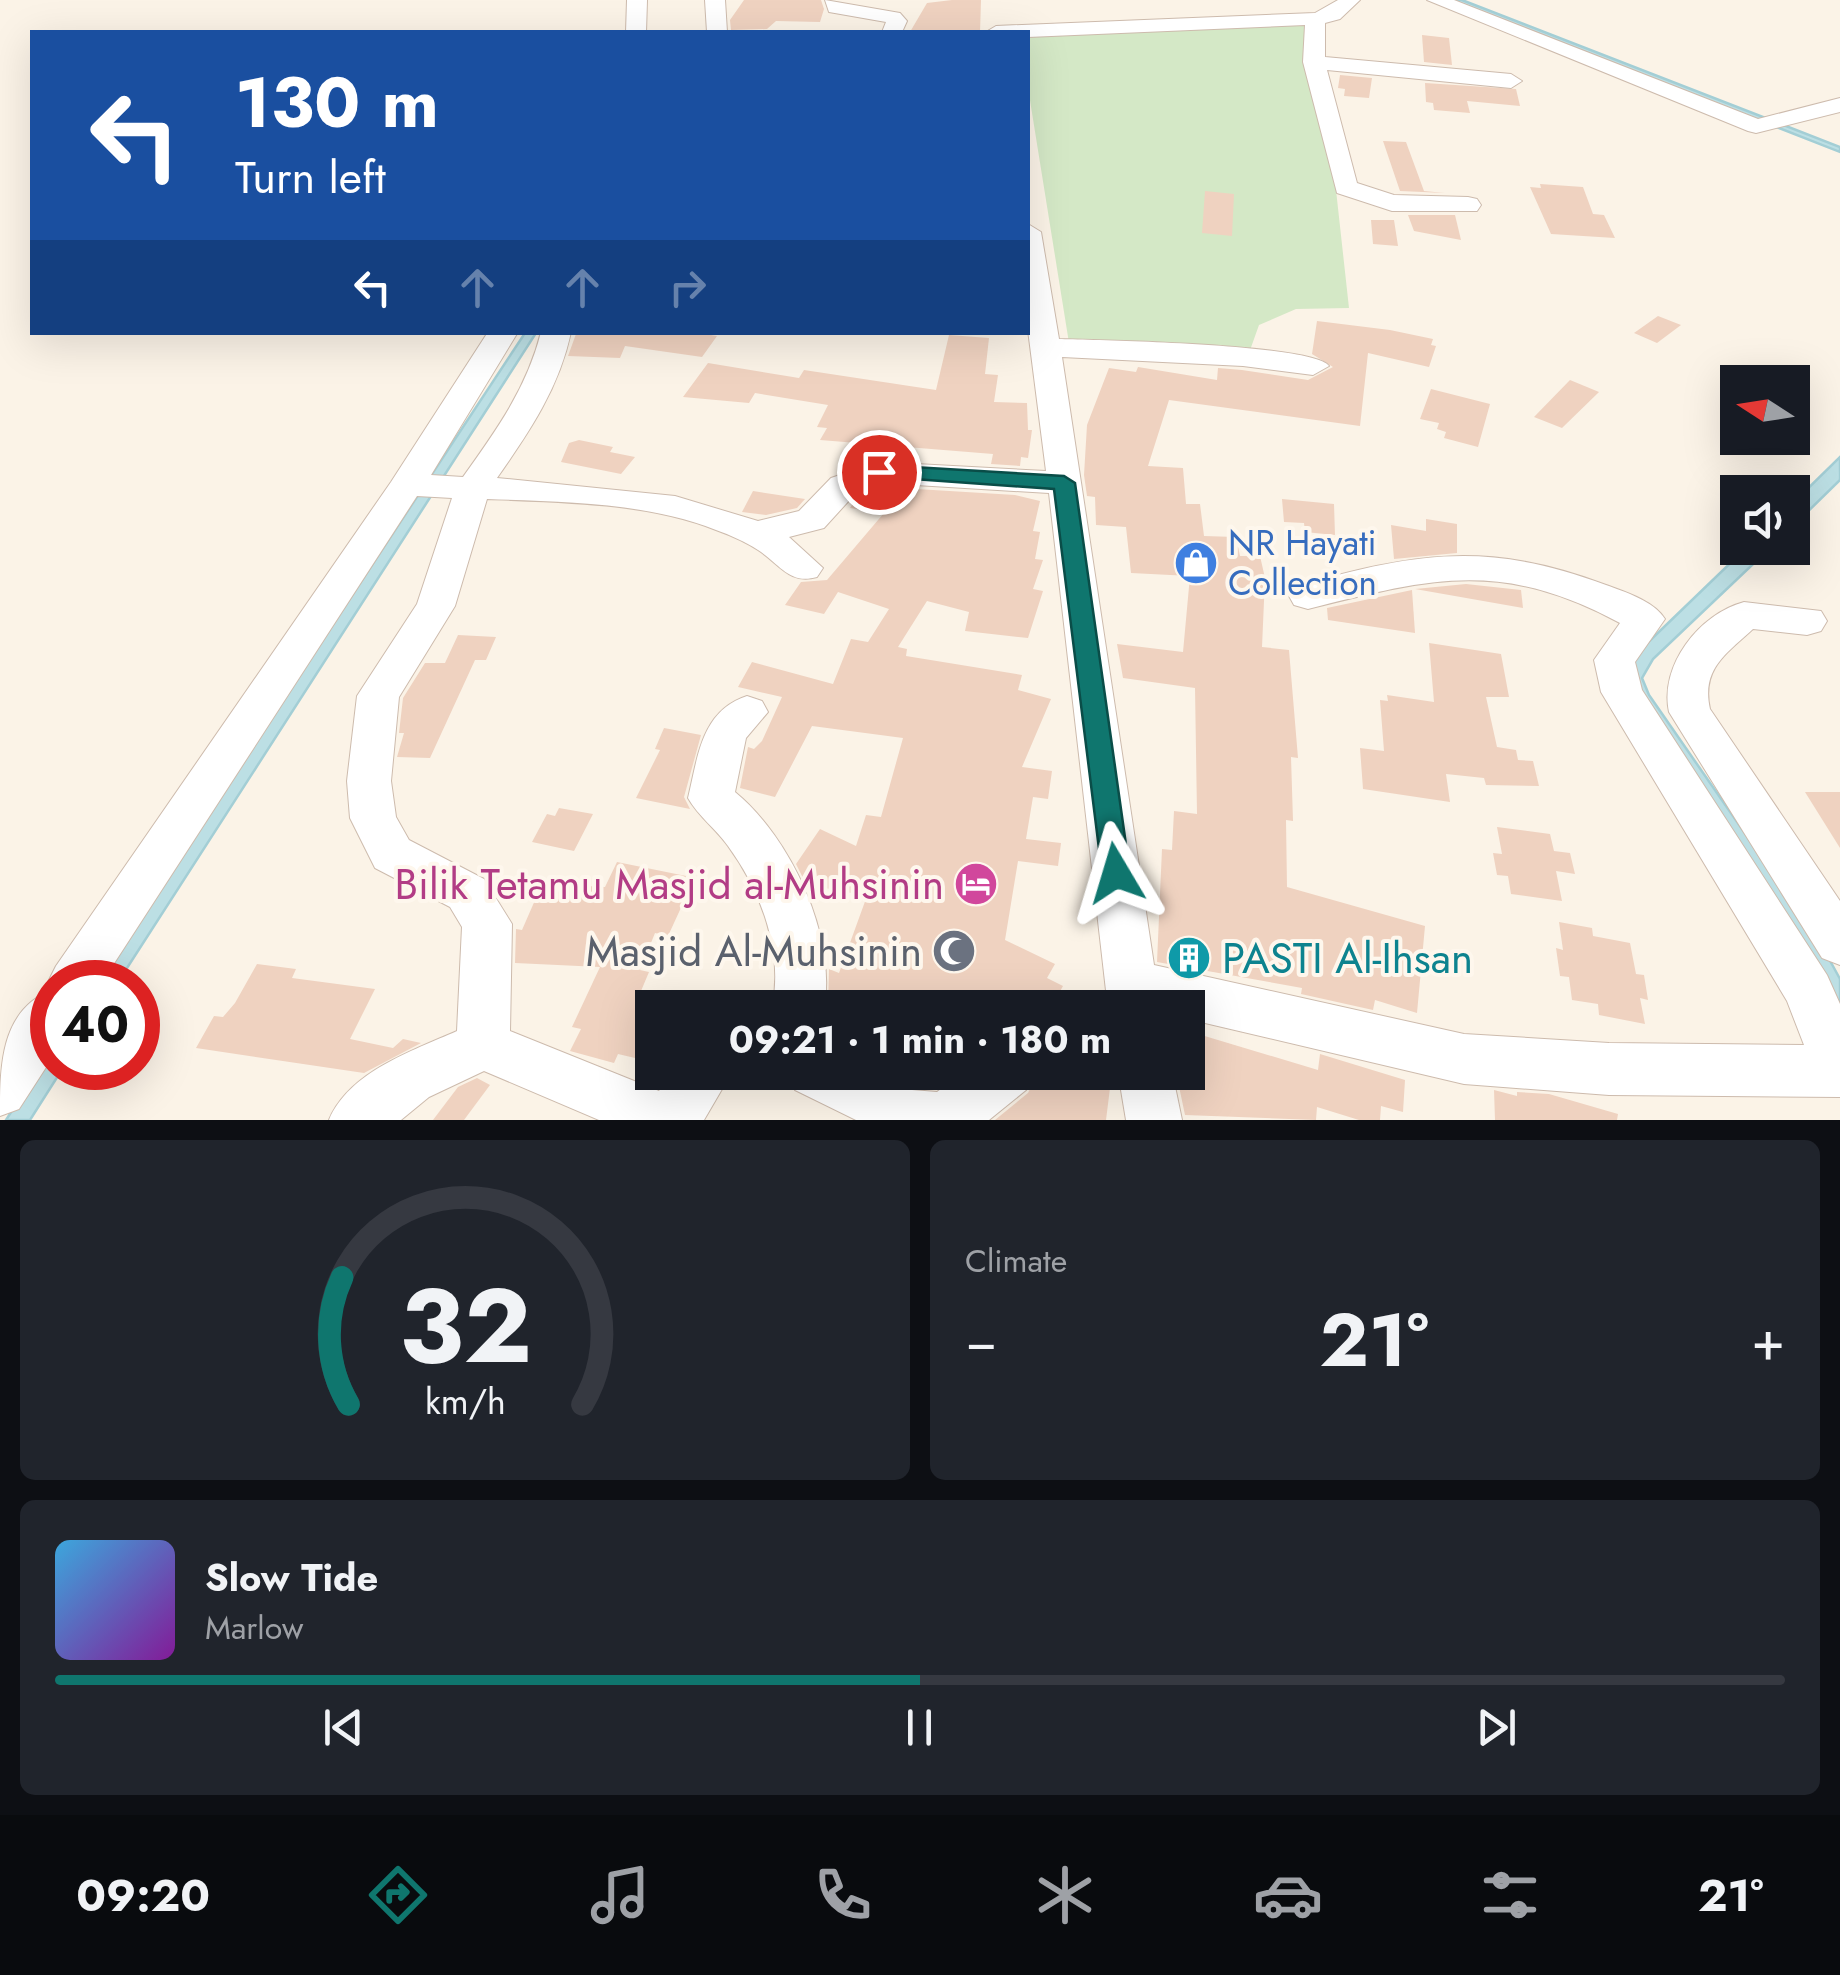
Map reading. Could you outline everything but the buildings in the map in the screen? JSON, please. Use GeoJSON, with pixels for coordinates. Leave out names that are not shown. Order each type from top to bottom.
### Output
{"type":"FeatureCollection","features":[{"type":"Feature","properties":{"kind":"street"},"geometry":{"type":"LineString","coordinates":[[636,30],[637,0]]}},
{"type":"Feature","properties":{"kind":"street"},"geometry":{"type":"LineString","coordinates":[[715,0],[717,30]]}},
{"type":"Feature","properties":{"kind":"street"},"geometry":{"type":"LineString","coordinates":[[835,0],[840,12],[894,17],[897,22],[893,30]]}},
{"type":"Feature","properties":{"kind":"street"},"geometry":{"type":"LineString","coordinates":[[996,27],[1315,19],[1333,16],[1350,0]]}},
{"type":"Feature","properties":{"kind":"street"},"geometry":{"type":"LineString","coordinates":[[1437,0],[1756,126],[1840,105]]}},
{"type":"Feature","properties":{"kind":"street"},"geometry":{"type":"LineString","coordinates":[[1476,0],[1625,58]]}},
{"type":"Feature","properties":{"kind":"street"},"geometry":{"type":"LineString","coordinates":[[1315,19],[1314,62],[1350,192],[1392,203],[1468,206]]}},
{"type":"Feature","properties":{"kind":"street"},"geometry":{"type":"LineString","coordinates":[[1314,62],[1511,81]]}},
{"type":"Feature","properties":{"kind":"street"},"geometry":{"type":"LineString","coordinates":[[1030,246],[1131,990]]}},
{"type":"Feature","properties":{"kind":"street"},"geometry":{"type":"LineString","coordinates":[[90,960],[435,487],[502,335]]}},
{"type":"Feature","properties":{"kind":"street"},"geometry":{"type":"LineString","coordinates":[[435,487],[521,420],[548,367],[555,335]]}},
{"type":"Feature","properties":{"kind":"street"},"geometry":{"type":"LineString","coordinates":[[1044,347],[1244,357],[1313,366]]}},
{"type":"Feature","properties":{"kind":"street"},"geometry":{"type":"LineString","coordinates":[[757,533],[811,520],[843,486],[879,472],[1064,483]]}},
{"type":"Feature","properties":{"kind":"street"},"geometry":{"type":"LineString","coordinates":[[435,487],[636,501],[724,520],[757,533],[804,568]]}},
{"type":"Feature","properties":{"kind":"street"},"geometry":{"type":"LineString","coordinates":[[435,487],[436,606],[378,696],[369,780],[373,818],[392,854],[467,893],[487,924],[483,1044]]}},
{"type":"Feature","properties":{"kind":"street"},"geometry":{"type":"LineString","coordinates":[[1205,1009],[1464,1059],[1609,1069],[1840,1071],[1809,991],[1622,692],[1614,660],[1645,618],[1586,590],[1480,567],[1442,566],[1308,596]]}},
{"type":"Feature","properties":{"kind":"street"},"geometry":{"type":"LineString","coordinates":[[1807,621],[1744,615],[1688,669],[1682,690],[1690,712],[1840,943]]}},
{"type":"Feature","properties":{"kind":"street"},"geometry":{"type":"LineString","coordinates":[[746,712],[726,731],[710,798],[742,826],[782,905],[805,978],[802,990]]}},
{"type":"Feature","properties":{"kind":"street"},"geometry":{"type":"LineString","coordinates":[[357,1120],[410,1080],[483,1044],[663,1120]]}},
{"type":"Feature","properties":{"kind":"street"},"geometry":{"type":"LineString","coordinates":[[0,1090],[30,1046]]}},
{"type":"Feature","properties":{"kind":"street"},"geometry":{"type":"LineString","coordinates":[[671,1120],[692,1090]]}},
{"type":"Feature","properties":{"kind":"street"},"geometry":{"type":"LineString","coordinates":[[851,1090],[908,1118],[944,1120],[983,1090]]}},
{"type":"Feature","properties":{"kind":"street"},"geometry":{"type":"LineString","coordinates":[[1148,1090],[1154,1120]]}},
{"type":"Feature","properties":{"kind":"green space"},"geometry":{"type":"Polygon","coordinates":[[[1307,24],[1307,77],[1336,190],[1349,308],[1296,309],[1259,325],[1249,353],[1069,343],[1030,100],[1030,32],[1307,24]]]}},
{"type":"Feature","properties":{"kind":"water"},"geometry":{"type":"Polygon","coordinates":[[[1452,0],[1462,0],[1840,147],[1840,152],[1452,0]]]}},
{"type":"Feature","properties":{"kind":"water"},"geometry":{"type":"Polygon","coordinates":[[[524,335],[535,335],[132,960],[112,960],[524,335]]]}},
{"type":"Feature","properties":{"kind":"water"},"geometry":{"type":"Polygon","coordinates":[[[1840,457],[1840,480],[1810,509],[1810,486],[1840,457]]]}},
{"type":"Feature","properties":{"kind":"water"},"geometry":{"type":"Polygon","coordinates":[[[1728,565],[1752,565],[1653,659],[1642,678],[1649,695],[1817,937],[1840,979],[1840,1011],[1791,924],[1630,670],[1638,652],[1728,565]]]}},
{"type":"Feature","properties":{"kind":"water"},"geometry":{"type":"Polygon","coordinates":[[[30,1083],[30,1090],[49,1090],[30,1120],[6,1120],[30,1083]]]}},
{"type":"Feature","properties":{"kind":"place","name":"NR Hayati Collection"},"geometry":{"type":"Point","coordinates":[1196,563]}},
{"type":"Feature","properties":{"kind":"place","name":"Bilik Tetamu Masjid al-Muhsinin"},"geometry":{"type":"Point","coordinates":[976,884]}},
{"type":"Feature","properties":{"kind":"place","name":"Masjid Al-Muhsinin"},"geometry":{"type":"Point","coordinates":[954,951]}},
{"type":"Feature","properties":{"kind":"place","name":"PASTI Al-Ihsan"},"geometry":{"type":"Point","coordinates":[1189,958]}},
{"type":"Feature","properties":{"kind":"route"},"geometry":{"type":"LineString","coordinates":[[879,472],[916,470],[1064,483],[1116,873]]}}]}
